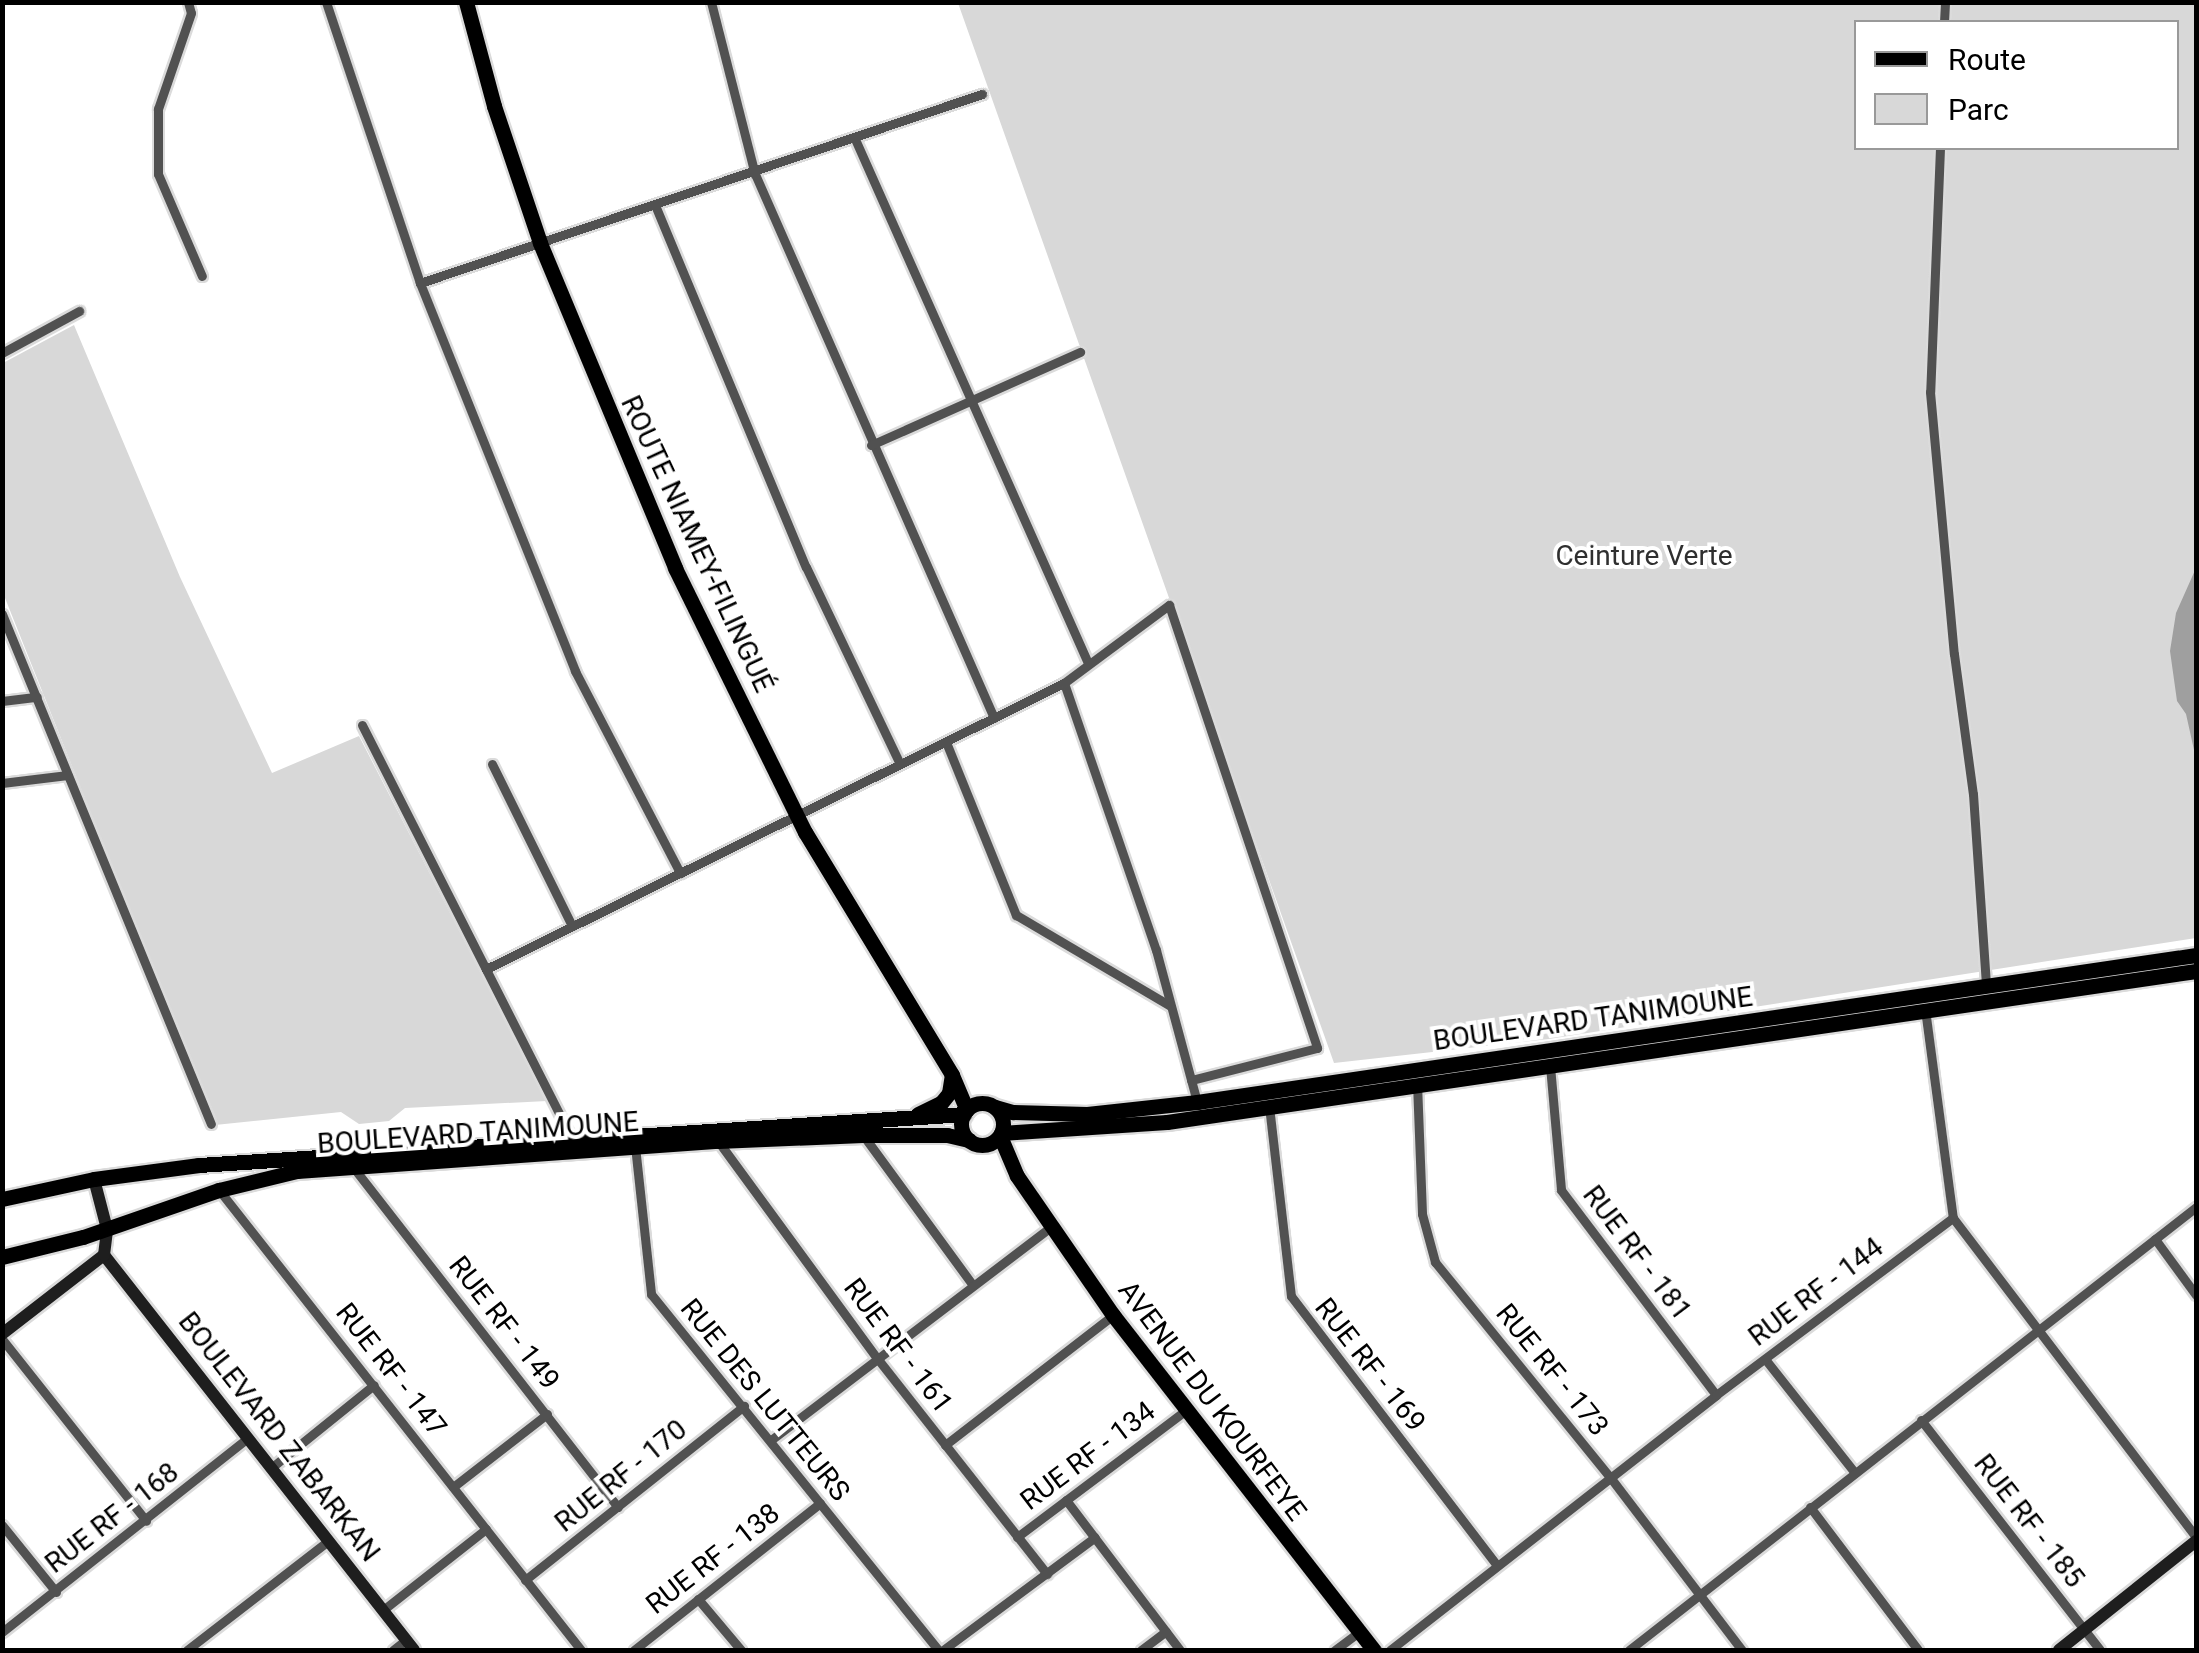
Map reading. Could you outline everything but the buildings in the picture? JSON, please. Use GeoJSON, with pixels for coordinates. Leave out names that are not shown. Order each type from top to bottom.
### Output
{"type":"FeatureCollection","features":[{"type":"Feature","properties":{"kind":"main road","name":"ROUTE NIAMEY-FILINGUÉ"},"geometry":{"type":"LineString","coordinates":[[466,2],[494,106],[540,243],[647,505],[796,816],[952,1076],[965,1112]]}},
{"type":"Feature","properties":{"kind":"main road","name":"BOULEVARD TANIMOUNE"},"geometry":{"type":"LineString","coordinates":[[1986,995],[2196,955]]}},
{"type":"Feature","properties":{"kind":"main road","name":"BOULEVARD TANIMOUNE"},"geometry":{"type":"LineString","coordinates":[[991,1106],[1008,1112],[1088,1114],[1197,1102],[1512,1063],[1923,1000],[2196,972]]}},
{"type":"Feature","properties":{"kind":"main road","name":"BOULEVARD TANIMOUNE"},"geometry":{"type":"LineString","coordinates":[[1000,1135],[1143,1125],[1417,1083],[1512,1063],[1550,1065],[1923,1000]]}},
{"type":"Feature","properties":{"kind":"main road","name":"ROUTE NIAMEY-FILINGUÉ"},"geometry":{"type":"LineString","coordinates":[[952,1076],[991,1106]]}},
{"type":"Feature","properties":{"kind":"main road"},"geometry":{"type":"LineString","coordinates":[[905,1119],[940,1103],[952,1076]]}},
{"type":"Feature","properties":{"kind":"main road"},"geometry":{"type":"LineString","coordinates":[[991,1106],[1003,1122],[1000,1135],[975,1142],[962,1126],[965,1112],[991,1106]]}},
{"type":"Feature","properties":{"kind":"main road","name":"BOULEVARD TANIMOUNE"},"geometry":{"type":"LineString","coordinates":[[2,1199],[94,1179],[199,1165],[965,1112]]}},
{"type":"Feature","properties":{"kind":"main road","name":"BOULEVARD TANIMOUNE"},"geometry":{"type":"LineString","coordinates":[[2,1258],[278,1174],[718,1141],[947,1135],[975,1142]]}},
{"type":"Feature","properties":{"kind":"main road","name":"AVENUE DU KOURFEYE"},"geometry":{"type":"LineString","coordinates":[[1000,1135],[1018,1176],[1113,1315],[1374,1650]]}},
{"type":"Feature","properties":{"kind":"main road","name":"AVENUE DU KOURFEYE"},"geometry":{"type":"LineString","coordinates":[[975,1142],[1018,1176]]}},
{"type":"Feature","properties":{"kind":"street"},"geometry":{"type":"LineString","coordinates":[[188,2],[191,13],[158,109],[158,174],[202,276]]}},
{"type":"Feature","properties":{"kind":"street"},"geometry":{"type":"LineString","coordinates":[[326,2],[420,282],[575,671],[680,873]]}},
{"type":"Feature","properties":{"kind":"street"},"geometry":{"type":"LineString","coordinates":[[711,2],[755,174],[994,718]]}},
{"type":"Feature","properties":{"kind":"street"},"geometry":{"type":"LineString","coordinates":[[420,282],[755,174],[982,94]]}},
{"type":"Feature","properties":{"kind":"street"},"geometry":{"type":"LineString","coordinates":[[855,139],[1088,663]]}},
{"type":"Feature","properties":{"kind":"street"},"geometry":{"type":"LineString","coordinates":[[1940,150],[1930,392],[1954,654],[1973,794],[1986,995]]}},
{"type":"Feature","properties":{"kind":"street"},"geometry":{"type":"LineString","coordinates":[[655,205],[806,567],[900,764]]}},
{"type":"Feature","properties":{"kind":"street"},"geometry":{"type":"LineString","coordinates":[[2,353],[79,312]]}},
{"type":"Feature","properties":{"kind":"street"},"geometry":{"type":"LineString","coordinates":[[871,445],[1080,352]]}},
{"type":"Feature","properties":{"kind":"street"},"geometry":{"type":"LineString","coordinates":[[486,969],[1064,683],[1170,604],[1317,1048],[1191,1080]]}},
{"type":"Feature","properties":{"kind":"street"},"geometry":{"type":"LineString","coordinates":[[3,614],[211,1124]]}},
{"type":"Feature","properties":{"kind":"street"},"geometry":{"type":"LineString","coordinates":[[1064,683],[1156,950],[1197,1102]]}},
{"type":"Feature","properties":{"kind":"street"},"geometry":{"type":"LineString","coordinates":[[2,701],[36,697]]}},
{"type":"Feature","properties":{"kind":"street"},"geometry":{"type":"LineString","coordinates":[[362,725],[572,1139]]}},
{"type":"Feature","properties":{"kind":"street"},"geometry":{"type":"LineString","coordinates":[[946,742],[1016,915],[1169,1005]]}},
{"type":"Feature","properties":{"kind":"street"},"geometry":{"type":"LineString","coordinates":[[492,764],[572,926]]}},
{"type":"Feature","properties":{"kind":"street"},"geometry":{"type":"LineString","coordinates":[[2,783],[68,776]]}},
{"type":"Feature","properties":{"kind":"street"},"geometry":{"type":"LineString","coordinates":[[1923,1000],[1953,1218],[2196,1539],[2059,1650]]}},
{"type":"Feature","properties":{"kind":"street","name":"RUE RF - 181"},"geometry":{"type":"LineString","coordinates":[[1550,1065],[1561,1190],[1716,1395]]}},
{"type":"Feature","properties":{"kind":"street","name":"RUE RF - 173"},"geometry":{"type":"LineString","coordinates":[[1417,1083],[1422,1214],[1435,1262],[1610,1477],[1742,1650]]}},
{"type":"Feature","properties":{"kind":"street","name":"RUE RF - 169"},"geometry":{"type":"LineString","coordinates":[[1269,1106],[1291,1296],[1497,1565]]}},
{"type":"Feature","properties":{"kind":"street"},"geometry":{"type":"LineString","coordinates":[[863,1135],[972,1284]]}},
{"type":"Feature","properties":{"kind":"street","name":"RUE RF - 161"},"geometry":{"type":"LineString","coordinates":[[718,1141],[877,1358],[1047,1574]]}},
{"type":"Feature","properties":{"kind":"street","name":"RUE DES LUTTEURS"},"geometry":{"type":"LineString","coordinates":[[635,1146],[647,1285],[941,1650]]}},
{"type":"Feature","properties":{"kind":"street","name":"RUE RF - 149"},"geometry":{"type":"LineString","coordinates":[[353,1167],[618,1507]]}},
{"type":"Feature","properties":{"kind":"street"},"geometry":{"type":"LineString","coordinates":[[94,1179],[107,1229],[104,1254],[2,1337],[146,1522]]}},
{"type":"Feature","properties":{"kind":"street","name":"RUE RF - 147"},"geometry":{"type":"LineString","coordinates":[[219,1190],[581,1650]]}},
{"type":"Feature","properties":{"kind":"street"},"geometry":{"type":"LineString","coordinates":[[1629,1650],[2196,1207]]}},
{"type":"Feature","properties":{"kind":"street","name":"RUE RF - 144"},"geometry":{"type":"LineString","coordinates":[[1390,1650],[1716,1395],[1953,1218]]}},
{"type":"Feature","properties":{"kind":"street"},"geometry":{"type":"LineString","coordinates":[[771,1440],[1052,1226]]}},
{"type":"Feature","properties":{"kind":"street"},"geometry":{"type":"LineString","coordinates":[[2155,1239],[2196,1294]]}},
{"type":"Feature","properties":{"kind":"street","name":"BOULEVARD ZABARKAN"},"geometry":{"type":"LineString","coordinates":[[104,1254],[410,1645]]}},
{"type":"Feature","properties":{"kind":"street"},"geometry":{"type":"LineString","coordinates":[[945,1446],[1113,1315]]}},
{"type":"Feature","properties":{"kind":"street"},"geometry":{"type":"LineString","coordinates":[[1765,1359],[1855,1473]]}},
{"type":"Feature","properties":{"kind":"street"},"geometry":{"type":"LineString","coordinates":[[271,1468],[374,1385]]}},
{"type":"Feature","properties":{"kind":"street","name":"RUE RF - 170"},"geometry":{"type":"LineString","coordinates":[[526,1580],[744,1406]]}},
{"type":"Feature","properties":{"kind":"street","name":"RUE RF - 134"},"geometry":{"type":"LineString","coordinates":[[1017,1537],[1185,1411]]}},
{"type":"Feature","properties":{"kind":"street"},"geometry":{"type":"LineString","coordinates":[[454,1487],[546,1414]]}},
{"type":"Feature","properties":{"kind":"street","name":"RUE RF - 185"},"geometry":{"type":"LineString","coordinates":[[1921,1420],[2100,1650]]}},
{"type":"Feature","properties":{"kind":"street","name":"RUE RF - 168"},"geometry":{"type":"LineString","coordinates":[[3,1631],[248,1438]]}},
{"type":"Feature","properties":{"kind":"street"},"geometry":{"type":"LineString","coordinates":[[1066,1500],[1180,1650]]}},
{"type":"Feature","properties":{"kind":"street","name":"RUE RF - 138"},"geometry":{"type":"LineString","coordinates":[[634,1650],[820,1503]]}},
{"type":"Feature","properties":{"kind":"street"},"geometry":{"type":"LineString","coordinates":[[1810,1507],[1918,1650]]}},
{"type":"Feature","properties":{"kind":"street"},"geometry":{"type":"LineString","coordinates":[[2,1525],[56,1592]]}},
{"type":"Feature","properties":{"kind":"street"},"geometry":{"type":"LineString","coordinates":[[382,1610],[486,1529]]}},
{"type":"Feature","properties":{"kind":"street"},"geometry":{"type":"LineString","coordinates":[[941,1650],[1096,1537]]}},
{"type":"Feature","properties":{"kind":"street"},"geometry":{"type":"LineString","coordinates":[[187,1650],[328,1541]]}},
{"type":"Feature","properties":{"kind":"street"},"geometry":{"type":"LineString","coordinates":[[698,1599],[742,1650]]}},
{"type":"Feature","properties":{"kind":"street"},"geometry":{"type":"LineString","coordinates":[[1141,1650],[1166,1631]]}},
{"type":"Feature","properties":{"kind":"street"},"geometry":{"type":"LineString","coordinates":[[1335,1650],[1359,1632]]}},
{"type":"Feature","properties":{"kind":"street"},"geometry":{"type":"LineString","coordinates":[[393,1650],[410,1645]]}},
{"type":"Feature","properties":{"kind":"green space","name":"Ceinture Verte"},"geometry":{"type":"Polygon","coordinates":[[[958,3],[2196,3],[2196,938],[1549,1039],[1334,1063],[958,3]]]}},
{"type":"Feature","properties":{"kind":"green space"},"geometry":{"type":"Polygon","coordinates":[[[74,325],[180,577],[272,773],[359,736],[547,1101],[405,1108],[389,1121],[359,1124],[341,1112],[215,1125],[3,593],[3,363],[74,325]]]}},
{"type":"Feature","properties":{"kind":"shaded area"},"geometry":{"type":"Polygon","coordinates":[[[2196,568],[2196,759],[2186,714],[2177,701],[2170,651],[2176,613],[2196,568]]]}}]}
